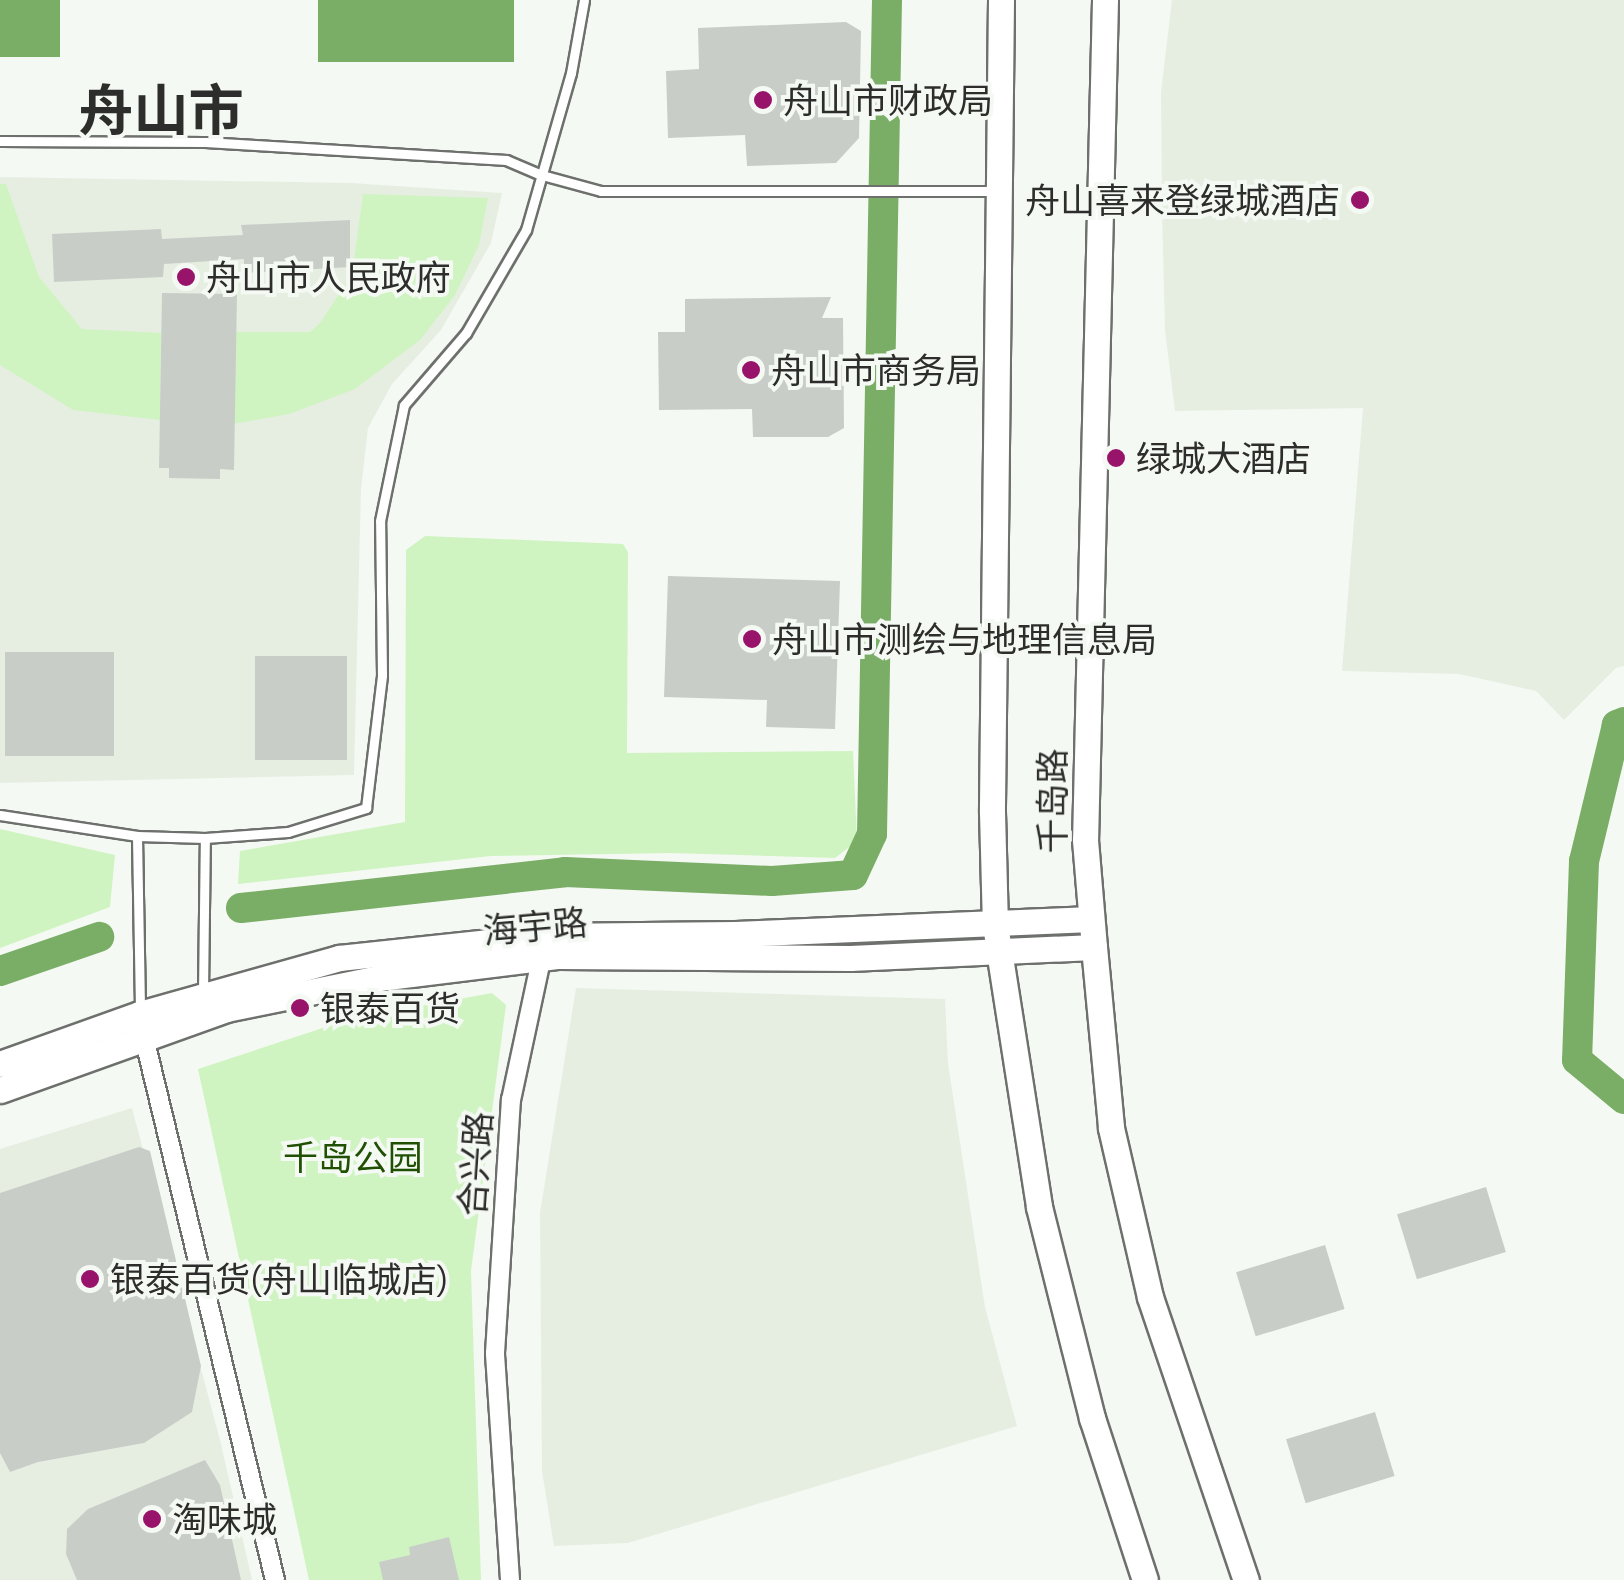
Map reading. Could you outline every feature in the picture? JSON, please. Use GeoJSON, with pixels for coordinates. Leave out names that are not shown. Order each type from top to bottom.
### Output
{"type":"FeatureCollection","features":[{"type":"Feature","properties":{"kind":"street","name":"千岛路"},"geometry":{"type":"LineString","coordinates":[[1002,0],[992,812],[995,925],[1039,1207],[1092,1418],[1146,1580]]}},
{"type":"Feature","properties":{"kind":"street","name":"千岛路"},"geometry":{"type":"LineString","coordinates":[[1105,0],[1085,840],[1091,919],[1111,1128],[1150,1297],[1246,1580]]}},
{"type":"Feature","properties":{"kind":"street","name":"海宇路"},"geometry":{"type":"LineString","coordinates":[[0,1064],[140,1014],[338,958],[1091,919]]}},
{"type":"Feature","properties":{"kind":"street","name":"海宇路"},"geometry":{"type":"LineString","coordinates":[[0,1090],[226,1009],[544,947],[850,958],[1094,947]]}},
{"type":"Feature","properties":{"kind":"street","name":"合兴路"},"geometry":{"type":"LineString","coordinates":[[510,1580],[495,1352],[511,1100],[544,947]]}},
{"type":"Feature","properties":{"kind":"street"},"geometry":{"type":"LineString","coordinates":[[140,1014],[275,1580]]}},
{"type":"Feature","properties":{"kind":"lane"},"geometry":{"type":"LineString","coordinates":[[0,815],[137,836],[204,838],[288,832],[366,808],[382,675],[380,521],[404,405],[466,333],[526,230],[571,73],[584,0]]}},
{"type":"Feature","properties":{"kind":"lane"},"geometry":{"type":"LineString","coordinates":[[0,140],[205,142],[488,158],[506,160],[601,192],[1000,191]]}},
{"type":"Feature","properties":{"kind":"lane"},"geometry":{"type":"LineString","coordinates":[[137,836],[140,1014]]}},
{"type":"Feature","properties":{"kind":"lane"},"geometry":{"type":"LineString","coordinates":[[203,995],[204,838]]}},
{"type":"Feature","properties":{"kind":"shaded area"},"geometry":{"type":"Polygon","coordinates":[[[0,0],[60,0],[60,57],[0,57],[0,0]]]}},
{"type":"Feature","properties":{"kind":"shaded area"},"geometry":{"type":"Polygon","coordinates":[[[318,0],[514,0],[514,62],[318,62],[318,0]]]}},
{"type":"Feature","properties":{"kind":"shaded area","name":"舟山喜来登绿城酒店"},"geometry":{"type":"Polygon","coordinates":[[[1172,0],[1624,0],[1624,666],[1616,668],[1564,720],[1536,691],[1459,674],[1342,671],[1363,408],[1175,411],[1165,330],[1161,92],[1172,0]]]}},
{"type":"Feature","properties":{"kind":"shaded area","name":"舟山市人民政府"},"geometry":{"type":"Polygon","coordinates":[[[0,177],[351,183],[502,193],[491,243],[441,330],[392,384],[368,428],[361,489],[354,775],[0,783],[0,177]]]}},
{"type":"Feature","properties":{"kind":"shaded area"},"geometry":{"type":"Polygon","coordinates":[[[576,988],[945,999],[948,1063],[985,1307],[1017,1426],[628,1543],[554,1546],[542,1471],[540,1213],[576,988]]]}},
{"type":"Feature","properties":{"kind":"shaded area"},"geometry":{"type":"Polygon","coordinates":[[[132,1108],[221,1444],[252,1580],[0,1580],[0,1149],[132,1108]]]}},
{"type":"Feature","properties":{"kind":"green space"},"geometry":{"type":"Polygon","coordinates":[[[0,184],[6,184],[39,277],[82,329],[161,333],[160,420],[73,410],[0,365],[0,184]]]}},
{"type":"Feature","properties":{"kind":"green space"},"geometry":{"type":"Polygon","coordinates":[[[363,194],[488,198],[479,245],[455,295],[420,340],[355,389],[289,414],[233,424],[236,332],[310,332],[320,323],[352,274],[363,194]]]}},
{"type":"Feature","properties":{"kind":"green space"},"geometry":{"type":"Polygon","coordinates":[[[425,536],[623,544],[628,552],[627,753],[853,751],[857,841],[835,858],[671,853],[491,856],[238,884],[240,851],[405,822],[406,550],[425,536]]]}},
{"type":"Feature","properties":{"kind":"green space"},"geometry":{"type":"Polygon","coordinates":[[[0,829],[115,855],[110,907],[0,948],[0,829]]]}},
{"type":"Feature","properties":{"kind":"green space","name":"千岛公园"},"geometry":{"type":"Polygon","coordinates":[[[492,993],[506,1005],[471,1271],[481,1580],[309,1580],[198,1069],[350,1019],[492,993]]]}},
{"type":"Feature","properties":{"kind":"building","name":"舟山市财政局"},"geometry":{"type":"Polygon","coordinates":[[[846,22],[861,31],[859,138],[836,163],[747,166],[745,135],[668,138],[666,71],[699,69],[698,28],[846,22]]]}},
{"type":"Feature","properties":{"kind":"building"},"geometry":{"type":"Polygon","coordinates":[[[350,220],[350,267],[244,273],[244,259],[164,264],[163,277],[54,282],[52,234],[161,229],[162,239],[243,235],[241,225],[350,220]]]}},
{"type":"Feature","properties":{"kind":"building"},"geometry":{"type":"Polygon","coordinates":[[[162,293],[237,294],[234,470],[220,469],[220,479],[169,478],[169,468],[159,468],[162,293]]]}},
{"type":"Feature","properties":{"kind":"building","name":"舟山市商务局"},"geometry":{"type":"Polygon","coordinates":[[[831,297],[822,318],[843,318],[844,428],[828,437],[753,437],[752,409],[659,410],[658,332],[685,332],[685,299],[831,297]]]}},
{"type":"Feature","properties":{"kind":"building","name":"舟山市测绘与地理信息局"},"geometry":{"type":"Polygon","coordinates":[[[668,576],[840,581],[835,729],[766,727],[767,700],[664,697],[668,576]]]}},
{"type":"Feature","properties":{"kind":"building"},"geometry":{"type":"Polygon","coordinates":[[[5,652],[114,652],[114,756],[5,756],[5,652]]]}},
{"type":"Feature","properties":{"kind":"building"},"geometry":{"type":"Polygon","coordinates":[[[255,656],[347,656],[347,760],[255,760],[255,656]]]}},
{"type":"Feature","properties":{"kind":"building","name":"银泰百货(舟山临城店)"},"geometry":{"type":"Polygon","coordinates":[[[139,1147],[150,1151],[201,1366],[192,1412],[144,1443],[38,1462],[10,1472],[0,1453],[0,1193],[139,1147]]]}},
{"type":"Feature","properties":{"kind":"building"},"geometry":{"type":"Polygon","coordinates":[[[1486,1187],[1506,1252],[1417,1279],[1397,1214],[1486,1187]]]}},
{"type":"Feature","properties":{"kind":"building"},"geometry":{"type":"Polygon","coordinates":[[[1325,1245],[1345,1309],[1256,1336],[1236,1272],[1325,1245]]]}},
{"type":"Feature","properties":{"kind":"building"},"geometry":{"type":"Polygon","coordinates":[[[1375,1412],[1395,1476],[1306,1503],[1286,1439],[1375,1412]]]}},
{"type":"Feature","properties":{"kind":"building","name":"淘味城"},"geometry":{"type":"Polygon","coordinates":[[[205,1460],[220,1485],[241,1580],[77,1580],[66,1554],[67,1529],[88,1509],[205,1460]]]}},
{"type":"Feature","properties":{"kind":"building"},"geometry":{"type":"Polygon","coordinates":[[[449,1537],[459,1580],[383,1580],[379,1562],[410,1555],[409,1547],[449,1537]]]}},
{"type":"Feature","properties":{"kind":"waterway"},"geometry":{"type":"LineString","coordinates":[[241,908],[565,872],[772,881],[853,875],[872,834],[887,0]]}},
{"type":"Feature","properties":{"kind":"waterway"},"geometry":{"type":"LineString","coordinates":[[1624,722],[1617,725],[1584,861],[1577,1060],[1624,1099]]}},
{"type":"Feature","properties":{"kind":"waterway"},"geometry":{"type":"LineString","coordinates":[[0,971],[99,937]]}},
{"type":"Feature","properties":{"kind":"place","name":"舟山市财政局"},"geometry":{"type":"Point","coordinates":[763,100]}},
{"type":"Feature","properties":{"kind":"place","name":"舟山喜来登绿城酒店"},"geometry":{"type":"Point","coordinates":[1360,200]}},
{"type":"Feature","properties":{"kind":"place","name":"舟山市人民政府"},"geometry":{"type":"Point","coordinates":[186,277]}},
{"type":"Feature","properties":{"kind":"place","name":"舟山市商务局"},"geometry":{"type":"Point","coordinates":[751,370]}},
{"type":"Feature","properties":{"kind":"place","name":"绿城大酒店"},"geometry":{"type":"Point","coordinates":[1116,458]}},
{"type":"Feature","properties":{"kind":"place","name":"舟山市测绘与地理信息局"},"geometry":{"type":"Point","coordinates":[752,639]}},
{"type":"Feature","properties":{"kind":"place","name":"银泰百货"},"geometry":{"type":"Point","coordinates":[300,1008]}},
{"type":"Feature","properties":{"kind":"place","name":"银泰百货(舟山临城店)"},"geometry":{"type":"Point","coordinates":[90,1279]}},
{"type":"Feature","properties":{"kind":"place","name":"淘味城"},"geometry":{"type":"Point","coordinates":[152,1519]}},
{"type":"Feature","properties":{"kind":"district","name":"舟山市"},"geometry":{"type":"Point","coordinates":[161,110]}}]}
